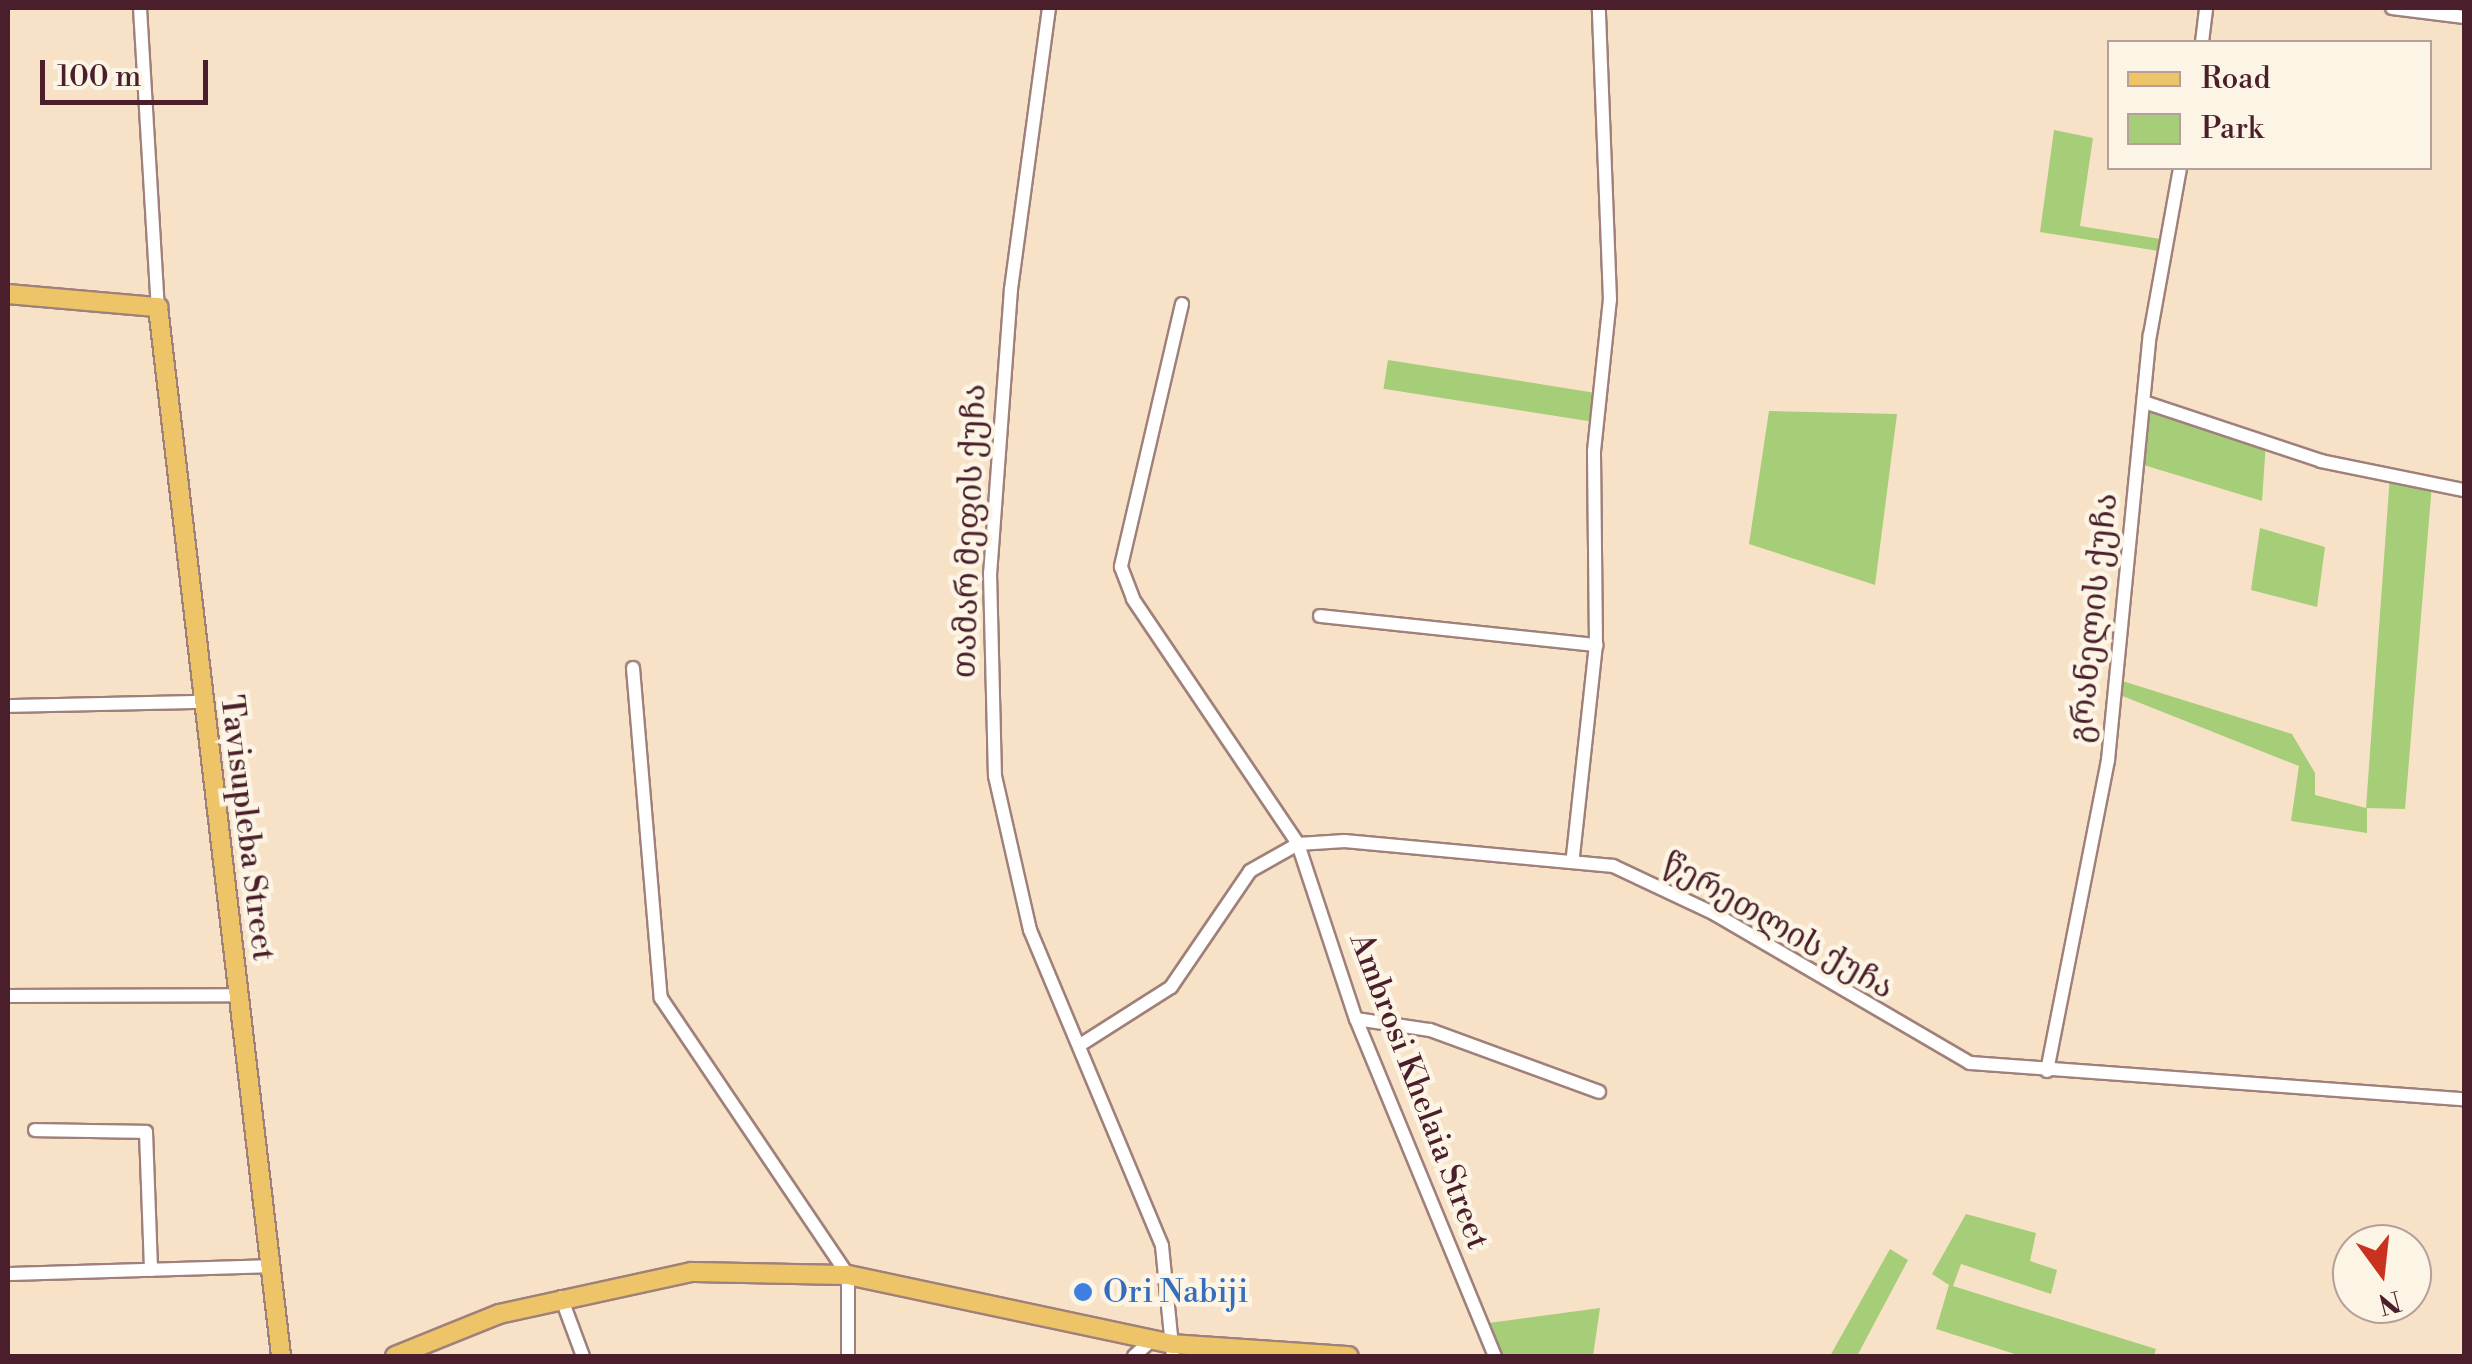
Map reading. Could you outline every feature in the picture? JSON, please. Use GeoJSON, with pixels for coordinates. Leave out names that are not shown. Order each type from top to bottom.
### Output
{"type":"FeatureCollection","features":[{"type":"Feature","properties":{"kind":"main road"},"geometry":{"type":"LineString","coordinates":[[8,294],[158,307]]}},
{"type":"Feature","properties":{"kind":"main road","name":"Tavisupleba Street"},"geometry":{"type":"LineString","coordinates":[[158,307],[200,702],[281,1356]]}},
{"type":"Feature","properties":{"kind":"main road"},"geometry":{"type":"LineString","coordinates":[[395,1356],[561,1298],[691,1272],[848,1275],[1172,1346],[1350,1356]]}},
{"type":"Feature","properties":{"kind":"street"},"geometry":{"type":"LineString","coordinates":[[140,8],[158,307]]}},
{"type":"Feature","properties":{"kind":"street","name":"თამარ მეფის ქუჩა"},"geometry":{"type":"LineString","coordinates":[[1049,8],[1005,357],[990,669],[996,776],[1030,930],[1157,1230],[1172,1346]]}},
{"type":"Feature","properties":{"kind":"street"},"geometry":{"type":"LineString","coordinates":[[1572,856],[1596,645],[1594,451],[1610,300],[1600,8]]}},
{"type":"Feature","properties":{"kind":"street"},"geometry":{"type":"LineString","coordinates":[[2202,40],[2206,8]]}},
{"type":"Feature","properties":{"kind":"street"},"geometry":{"type":"LineString","coordinates":[[2392,8],[2464,17]]}},
{"type":"Feature","properties":{"kind":"street","name":"გრანელის ქუჩა"},"geometry":{"type":"LineString","coordinates":[[2048,1071],[2108,760],[2144,402],[2180,170]]}},
{"type":"Feature","properties":{"kind":"street","name":"Ambrosi Khelaia Street"},"geometry":{"type":"LineString","coordinates":[[1182,304],[1121,567],[1133,599],[1298,844],[1356,1019],[1494,1356]]}},
{"type":"Feature","properties":{"kind":"street"},"geometry":{"type":"LineString","coordinates":[[2144,402],[2321,460],[2464,490]]}},
{"type":"Feature","properties":{"kind":"street"},"geometry":{"type":"LineString","coordinates":[[1320,616],[1596,645]]}},
{"type":"Feature","properties":{"kind":"street"},"geometry":{"type":"LineString","coordinates":[[633,668],[661,998],[848,1275],[848,1356]]}},
{"type":"Feature","properties":{"kind":"street"},"geometry":{"type":"LineString","coordinates":[[8,706],[200,702]]}},
{"type":"Feature","properties":{"kind":"street"},"geometry":{"type":"LineString","coordinates":[[1080,1045],[1171,987],[1250,871],[1298,844]]}},
{"type":"Feature","properties":{"kind":"street","name":"წერეთლის ქუჩა"},"geometry":{"type":"LineString","coordinates":[[1298,844],[1572,856],[1715,914],[1943,1055],[2048,1071],[2464,1099]]}},
{"type":"Feature","properties":{"kind":"street"},"geometry":{"type":"LineString","coordinates":[[8,996],[238,995]]}},
{"type":"Feature","properties":{"kind":"street"},"geometry":{"type":"LineString","coordinates":[[1356,1019],[1430,1030],[1598,1092]]}},
{"type":"Feature","properties":{"kind":"street"},"geometry":{"type":"LineString","coordinates":[[35,1130],[146,1132],[150,1270]]}},
{"type":"Feature","properties":{"kind":"street"},"geometry":{"type":"LineString","coordinates":[[8,1274],[270,1266]]}},
{"type":"Feature","properties":{"kind":"street"},"geometry":{"type":"LineString","coordinates":[[561,1298],[583,1356]]}},
{"type":"Feature","properties":{"kind":"street"},"geometry":{"type":"LineString","coordinates":[[1134,1356],[1152,1340]]}},
{"type":"Feature","properties":{"kind":"green space"},"geometry":{"type":"Polygon","coordinates":[[[2054,130],[2093,138],[2080,226],[2167,240],[2165,252],[2040,232],[2054,130]]]}},
{"type":"Feature","properties":{"kind":"green space"},"geometry":{"type":"Polygon","coordinates":[[[1388,360],[1600,394],[1596,422],[1383,389],[1388,360]]]}},
{"type":"Feature","properties":{"kind":"green space"},"geometry":{"type":"Polygon","coordinates":[[[2144,402],[2266,442],[2262,501],[2137,463],[2144,402]]]}},
{"type":"Feature","properties":{"kind":"green space"},"geometry":{"type":"Polygon","coordinates":[[[1769,411],[1897,414],[1875,585],[1749,544],[1769,411]]]}},
{"type":"Feature","properties":{"kind":"green space"},"geometry":{"type":"Polygon","coordinates":[[[2390,475],[2432,484],[2405,809],[2367,808],[2367,833],[2291,821],[2299,766],[2115,693],[2116,679],[2292,734],[2315,773],[2315,795],[2366,808],[2390,475]]]}},
{"type":"Feature","properties":{"kind":"green space"},"geometry":{"type":"Polygon","coordinates":[[[2260,528],[2325,547],[2317,607],[2251,590],[2260,528]]]}},
{"type":"Feature","properties":{"kind":"green space"},"geometry":{"type":"Polygon","coordinates":[[[1966,1214],[2036,1233],[2030,1261],[2057,1270],[2051,1294],[1961,1264],[1953,1286],[2156,1349],[2154,1356],[2021,1356],[1936,1329],[1949,1285],[1932,1274],[1966,1214]]]}},
{"type":"Feature","properties":{"kind":"green space"},"geometry":{"type":"Polygon","coordinates":[[[1890,1249],[1908,1260],[1857,1356],[1830,1356],[1890,1249]]]}},
{"type":"Feature","properties":{"kind":"green space"},"geometry":{"type":"Polygon","coordinates":[[[1600,1308],[1593,1356],[1495,1356],[1481,1324],[1600,1308]]]}},
{"type":"Feature","properties":{"kind":"place","name":"Ori Nabiji"},"geometry":{"type":"Point","coordinates":[1083,1292]}}]}
